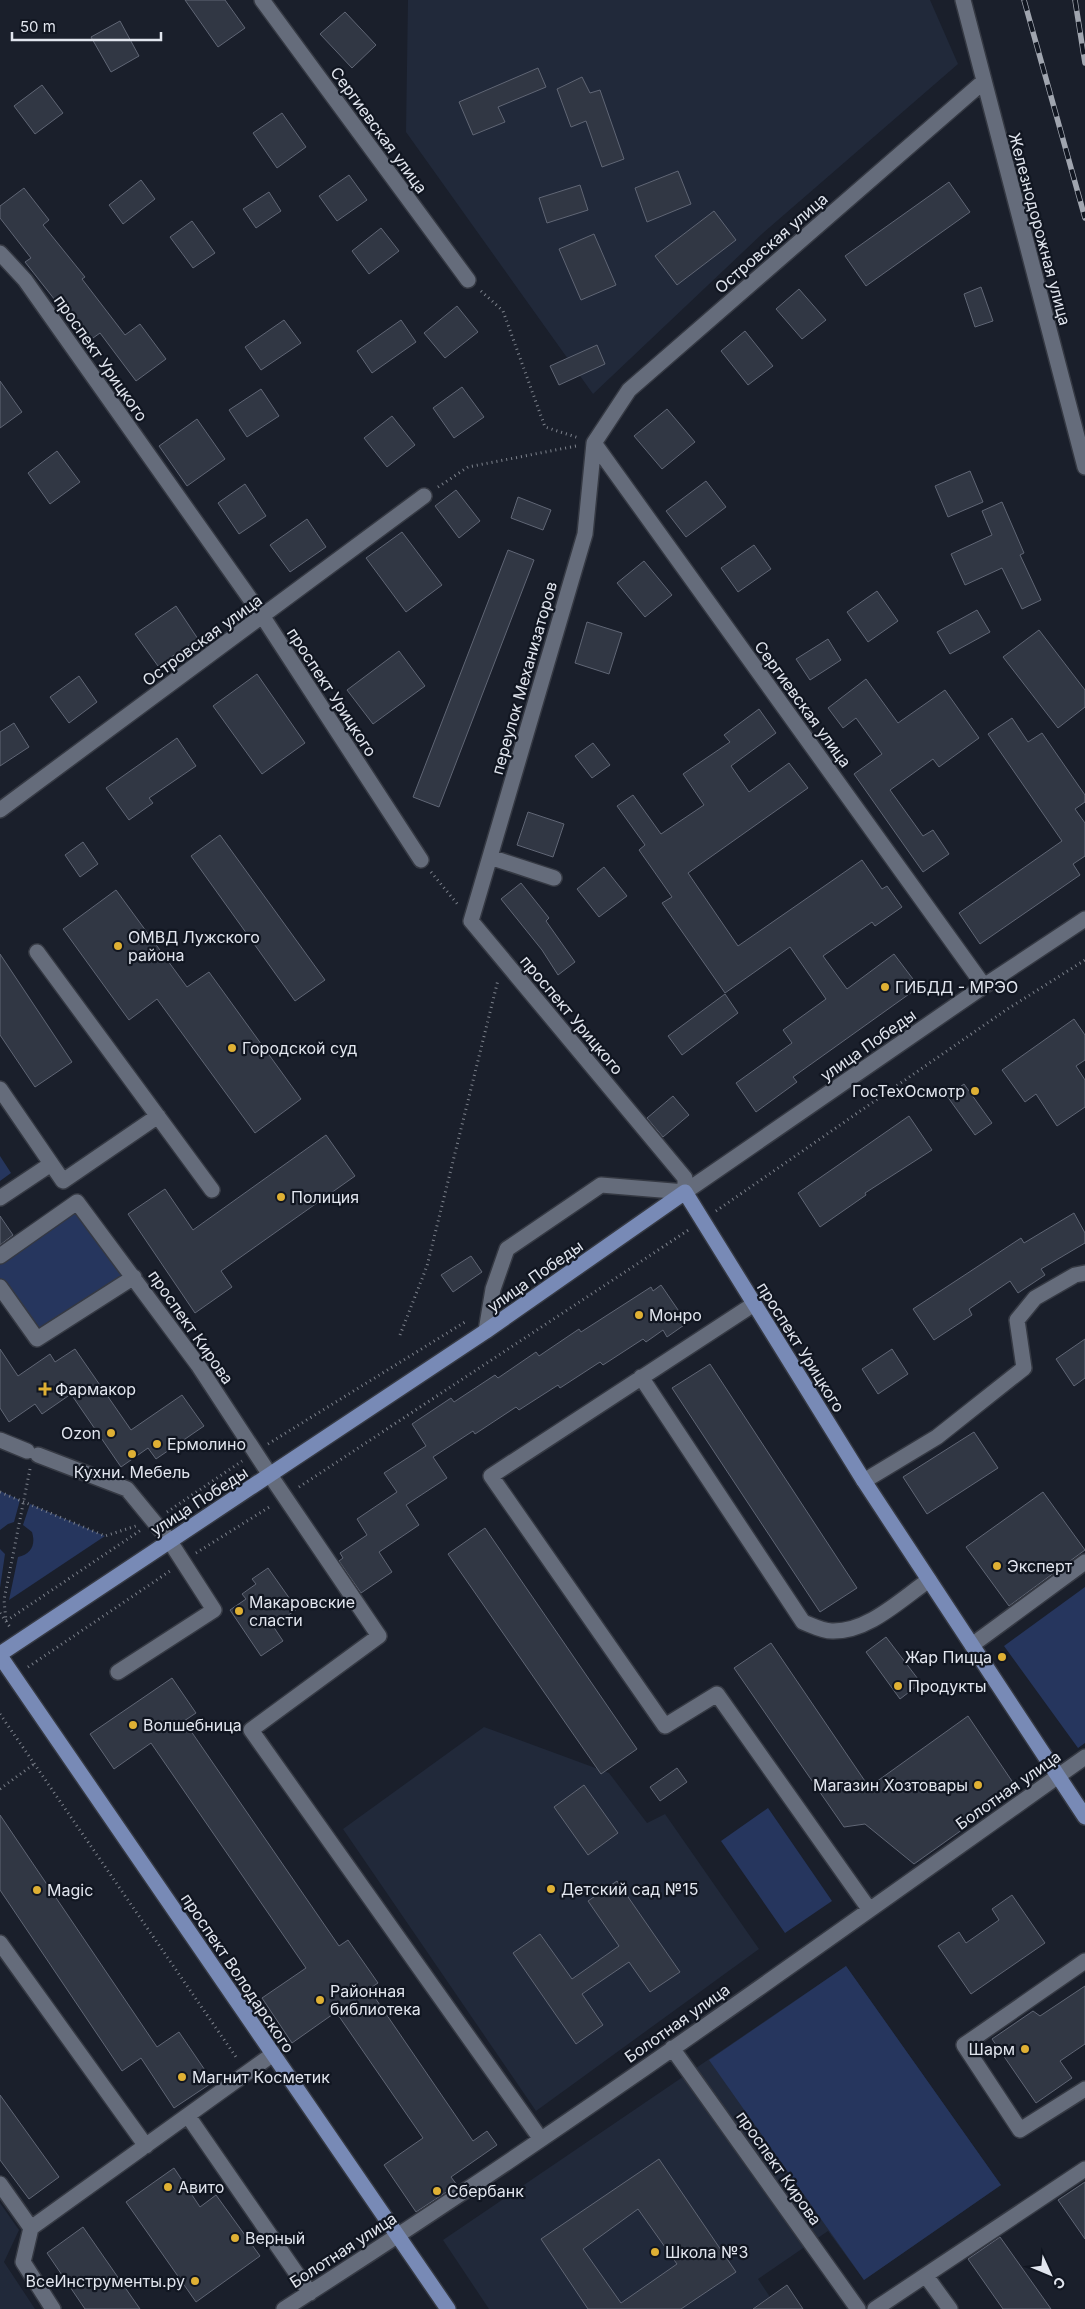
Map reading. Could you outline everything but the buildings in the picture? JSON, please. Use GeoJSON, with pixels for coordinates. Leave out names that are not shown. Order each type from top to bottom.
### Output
{"type":"FeatureCollection","features":[{"type":"Feature","properties":{"kind":"main road","name":"проспект Урицкого"},"geometry":{"type":"LineString","coordinates":[[685,1192],[701,1221],[864,1481],[1085,1817]]}},
{"type":"Feature","properties":{"kind":"main road","name":"улица Победы"},"geometry":{"type":"LineString","coordinates":[[0,1655],[169,1540],[270,1476],[486,1331],[685,1192]]}},
{"type":"Feature","properties":{"kind":"main road","name":"проспект Володарского"},"geometry":{"type":"LineString","coordinates":[[0,1655],[448,2309]]}},
{"type":"Feature","properties":{"kind":"street","name":"Сергиевская улица"},"geometry":{"type":"LineString","coordinates":[[262,0],[468,280]]}},
{"type":"Feature","properties":{"kind":"street","name":"Железнодорожная улица"},"geometry":{"type":"LineString","coordinates":[[963,0],[1085,467]]}},
{"type":"Feature","properties":{"kind":"street","name":"Островская улица"},"geometry":{"type":"LineString","coordinates":[[594,443],[629,390],[983,82]]}},
{"type":"Feature","properties":{"kind":"street","name":"проспект Урицкого"},"geometry":{"type":"LineString","coordinates":[[0,254],[25,280],[263,617],[421,860]]}},
{"type":"Feature","properties":{"kind":"street","name":"Сергиевская улица"},"geometry":{"type":"LineString","coordinates":[[594,443],[984,986]]}},
{"type":"Feature","properties":{"kind":"street","name":"переулок Механизаторов"},"geometry":{"type":"LineString","coordinates":[[471,921],[585,534],[594,443]]}},
{"type":"Feature","properties":{"kind":"street","name":"Островская улица"},"geometry":{"type":"LineString","coordinates":[[0,810],[424,496]]}},
{"type":"Feature","properties":{"kind":"street"},"geometry":{"type":"LineString","coordinates":[[490,857],[554,878]]}},
{"type":"Feature","properties":{"kind":"street","name":"улица Победы"},"geometry":{"type":"LineString","coordinates":[[685,1192],[984,986],[1085,919]]}},
{"type":"Feature","properties":{"kind":"street","name":"проспект Урицкого"},"geometry":{"type":"LineString","coordinates":[[471,921],[685,1178],[685,1192]]}},
{"type":"Feature","properties":{"kind":"street"},"geometry":{"type":"LineString","coordinates":[[37,952],[212,1190]]}},
{"type":"Feature","properties":{"kind":"street"},"geometry":{"type":"LineString","coordinates":[[0,1089],[63,1181],[158,1116]]}},
{"type":"Feature","properties":{"kind":"street"},"geometry":{"type":"LineString","coordinates":[[0,1198],[51,1164]]}},
{"type":"Feature","properties":{"kind":"street"},"geometry":{"type":"LineString","coordinates":[[486,1331],[493,1289],[507,1248],[601,1186],[685,1192]]}},
{"type":"Feature","properties":{"kind":"street","name":"проспект Кирова"},"geometry":{"type":"LineString","coordinates":[[0,1256],[78,1202],[198,1364],[270,1476],[379,1636],[251,1730],[540,2138]]}},
{"type":"Feature","properties":{"kind":"street"},"geometry":{"type":"LineString","coordinates":[[864,1481],[937,1437],[1024,1368],[1016,1320],[1035,1298],[1075,1274],[1085,1273]]}},
{"type":"Feature","properties":{"kind":"street"},"geometry":{"type":"LineString","coordinates":[[0,1287],[37,1339],[134,1277]]}},
{"type":"Feature","properties":{"kind":"street"},"geometry":{"type":"LineString","coordinates":[[754,1304],[492,1476],[665,1726],[717,1694],[869,1909]]}},
{"type":"Feature","properties":{"kind":"street"},"geometry":{"type":"LineString","coordinates":[[641,1377],[802,1622],[830,1631],[846,1630],[864,1625],[929,1580]]}},
{"type":"Feature","properties":{"kind":"street"},"geometry":{"type":"LineString","coordinates":[[0,1440],[32,1456],[126,1489],[169,1540],[214,1610],[118,1672]]}},
{"type":"Feature","properties":{"kind":"street"},"geometry":{"type":"LineString","coordinates":[[972,1645],[1085,1562]]}},
{"type":"Feature","properties":{"kind":"street","name":"Болотная улица"},"geometry":{"type":"LineString","coordinates":[[284,2309],[398,2237],[672,2048],[1085,1757]]}},
{"type":"Feature","properties":{"kind":"street"},"geometry":{"type":"LineString","coordinates":[[0,1943],[146,2146]]}},
{"type":"Feature","properties":{"kind":"street"},"geometry":{"type":"LineString","coordinates":[[1085,1961],[964,2046],[1020,2130],[1085,2089]]}},
{"type":"Feature","properties":{"kind":"street","name":"проспект Кирова"},"geometry":{"type":"LineString","coordinates":[[672,2048],[858,2309]]}},
{"type":"Feature","properties":{"kind":"street"},"geometry":{"type":"LineString","coordinates":[[53,2309],[23,2262],[31,2228],[273,2054]]}},
{"type":"Feature","properties":{"kind":"street"},"geometry":{"type":"LineString","coordinates":[[188,2116],[310,2293]]}},
{"type":"Feature","properties":{"kind":"street"},"geometry":{"type":"LineString","coordinates":[[875,2309],[1085,2170]]}},
{"type":"Feature","properties":{"kind":"street"},"geometry":{"type":"LineString","coordinates":[[0,2184],[31,2228]]}},
{"type":"Feature","properties":{"kind":"street"},"geometry":{"type":"LineString","coordinates":[[926,2276],[950,2309]]}},
{"type":"Feature","properties":{"kind":"path"},"geometry":{"type":"LineString","coordinates":[[468,280],[502,311],[545,427],[594,443]]}},
{"type":"Feature","properties":{"kind":"path"},"geometry":{"type":"LineString","coordinates":[[424,496],[468,466],[594,443]]}},
{"type":"Feature","properties":{"kind":"path"},"geometry":{"type":"LineString","coordinates":[[421,860],[471,921]]}},
{"type":"Feature","properties":{"kind":"path"},"geometry":{"type":"LineString","coordinates":[[400,1335],[427,1266],[503,960]]}},
{"type":"Feature","properties":{"kind":"path"},"geometry":{"type":"LineString","coordinates":[[14,1676],[183,1562],[701,1221],[1006,1010],[1085,960]]}},
{"type":"Feature","properties":{"kind":"path"},"geometry":{"type":"LineString","coordinates":[[32,1456],[4,1600],[6,1621],[255,1452],[490,1306]]}},
{"type":"Feature","properties":{"kind":"path"},"geometry":{"type":"LineString","coordinates":[[0,1492],[105,1536],[153,1521]]}},
{"type":"Feature","properties":{"kind":"path"},"geometry":{"type":"LineString","coordinates":[[0,1714],[247,2073]]}},
{"type":"Feature","properties":{"kind":"path"},"geometry":{"type":"LineString","coordinates":[[0,1789],[34,1764]]}},
{"type":"Feature","properties":{"kind":"shaded area"},"geometry":{"type":"Polygon","coordinates":[[[408,0],[930,0],[958,64],[763,233],[593,394],[406,132],[408,0]]]}},
{"type":"Feature","properties":{"kind":"shaded area"},"geometry":{"type":"Polygon","coordinates":[[[0,1156],[11,1173],[0,1181],[0,1156]]]}},
{"type":"Feature","properties":{"kind":"shaded area"},"geometry":{"type":"Polygon","coordinates":[[[77,1202],[134,1277],[37,1339],[0,1287],[0,1256],[77,1202]]]}},
{"type":"Feature","properties":{"kind":"shaded area"},"geometry":{"type":"Polygon","coordinates":[[[0,1491],[20,1500],[14,1522],[0,1530],[0,1491]]]}},
{"type":"Feature","properties":{"kind":"shaded area"},"geometry":{"type":"Polygon","coordinates":[[[30,1504],[105,1536],[9,1600],[18,1557],[26,1554],[33,1545],[32,1532],[23,1525],[30,1504]]]}},
{"type":"Feature","properties":{"kind":"shaded area"},"geometry":{"type":"Polygon","coordinates":[[[0,1549],[5,1554],[0,1588],[0,1549]]]}},
{"type":"Feature","properties":{"kind":"shaded area"},"geometry":{"type":"Polygon","coordinates":[[[1085,1587],[1085,1743],[1078,1748],[1004,1646],[1085,1587]]]}},
{"type":"Feature","properties":{"kind":"shaded area","name":"Детский сад №15"},"geometry":{"type":"Polygon","coordinates":[[[484,1727],[609,1773],[647,1823],[665,1814],[759,1949],[536,2111],[343,1829],[484,1727]]]}},
{"type":"Feature","properties":{"kind":"shaded area"},"geometry":{"type":"Polygon","coordinates":[[[768,1808],[832,1901],[785,1933],[721,1841],[768,1808]]]}},
{"type":"Feature","properties":{"kind":"shaded area"},"geometry":{"type":"Polygon","coordinates":[[[846,1966],[1001,2185],[864,2280],[828,2231],[758,2279],[770,2297],[752,2309],[489,2309],[443,2240],[846,1966]]]}},
{"type":"Feature","properties":{"kind":"shaded area"},"geometry":{"type":"Polygon","coordinates":[[[846,1966],[1001,2185],[864,2280],[709,2060],[846,1966]]]}},
{"type":"Feature","properties":{"kind":"shaded area"},"geometry":{"type":"Polygon","coordinates":[[[0,2203],[19,2230],[4,2262],[35,2309],[0,2309],[0,2203]]]}},
{"type":"Feature","properties":{"kind":"railway"},"geometry":{"type":"LineString","coordinates":[[1024,0],[1085,218]]}},
{"type":"Feature","properties":{"kind":"railway"},"geometry":{"type":"LineString","coordinates":[[1075,0],[1085,63]]}},
{"type":"Feature","properties":{"kind":"place","name":"ОМВД Лужского района"},"geometry":{"type":"Point","coordinates":[118,946]}},
{"type":"Feature","properties":{"kind":"place","name":"ГИБДД - МРЭО"},"geometry":{"type":"Point","coordinates":[885,987]}},
{"type":"Feature","properties":{"kind":"place","name":"Городской суд"},"geometry":{"type":"Point","coordinates":[232,1048]}},
{"type":"Feature","properties":{"kind":"place","name":"ГосТехОсмотр"},"geometry":{"type":"Point","coordinates":[975,1091]}},
{"type":"Feature","properties":{"kind":"place","name":"Полиция"},"geometry":{"type":"Point","coordinates":[281,1197]}},
{"type":"Feature","properties":{"kind":"place","name":"Монро"},"geometry":{"type":"Point","coordinates":[639,1315]}},
{"type":"Feature","properties":{"kind":"place","name":"Фармакор"},"geometry":{"type":"Point","coordinates":[45,1389]}},
{"type":"Feature","properties":{"kind":"place","name":"Ozon"},"geometry":{"type":"Point","coordinates":[111,1433]}},
{"type":"Feature","properties":{"kind":"place","name":"Ермолино"},"geometry":{"type":"Point","coordinates":[157,1444]}},
{"type":"Feature","properties":{"kind":"place","name":"Кухни. Мебель"},"geometry":{"type":"Point","coordinates":[132,1454]}},
{"type":"Feature","properties":{"kind":"place","name":"Эксперт"},"geometry":{"type":"Point","coordinates":[997,1566]}},
{"type":"Feature","properties":{"kind":"place","name":"Макаровские сласти"},"geometry":{"type":"Point","coordinates":[239,1611]}},
{"type":"Feature","properties":{"kind":"place","name":"Жар Пицца"},"geometry":{"type":"Point","coordinates":[1002,1657]}},
{"type":"Feature","properties":{"kind":"place","name":"Продукты"},"geometry":{"type":"Point","coordinates":[898,1686]}},
{"type":"Feature","properties":{"kind":"place","name":"Волшебница"},"geometry":{"type":"Point","coordinates":[133,1725]}},
{"type":"Feature","properties":{"kind":"place","name":"Магазин Хозтовары"},"geometry":{"type":"Point","coordinates":[978,1785]}},
{"type":"Feature","properties":{"kind":"place","name":"Детский сад №15"},"geometry":{"type":"Point","coordinates":[551,1889]}},
{"type":"Feature","properties":{"kind":"place","name":"Magic"},"geometry":{"type":"Point","coordinates":[37,1890]}},
{"type":"Feature","properties":{"kind":"place","name":"Районная библиотека"},"geometry":{"type":"Point","coordinates":[320,2000]}},
{"type":"Feature","properties":{"kind":"place","name":"Шарм"},"geometry":{"type":"Point","coordinates":[1025,2049]}},
{"type":"Feature","properties":{"kind":"place","name":"Магнит Косметик"},"geometry":{"type":"Point","coordinates":[182,2077]}},
{"type":"Feature","properties":{"kind":"place","name":"Авито"},"geometry":{"type":"Point","coordinates":[168,2187]}},
{"type":"Feature","properties":{"kind":"place","name":"Сбербанк"},"geometry":{"type":"Point","coordinates":[437,2191]}},
{"type":"Feature","properties":{"kind":"place","name":"Верный"},"geometry":{"type":"Point","coordinates":[235,2238]}},
{"type":"Feature","properties":{"kind":"place","name":"Школа №3"},"geometry":{"type":"Point","coordinates":[655,2252]}},
{"type":"Feature","properties":{"kind":"place","name":"ВсеИнструменты.ру"},"geometry":{"type":"Point","coordinates":[195,2281]}}]}
